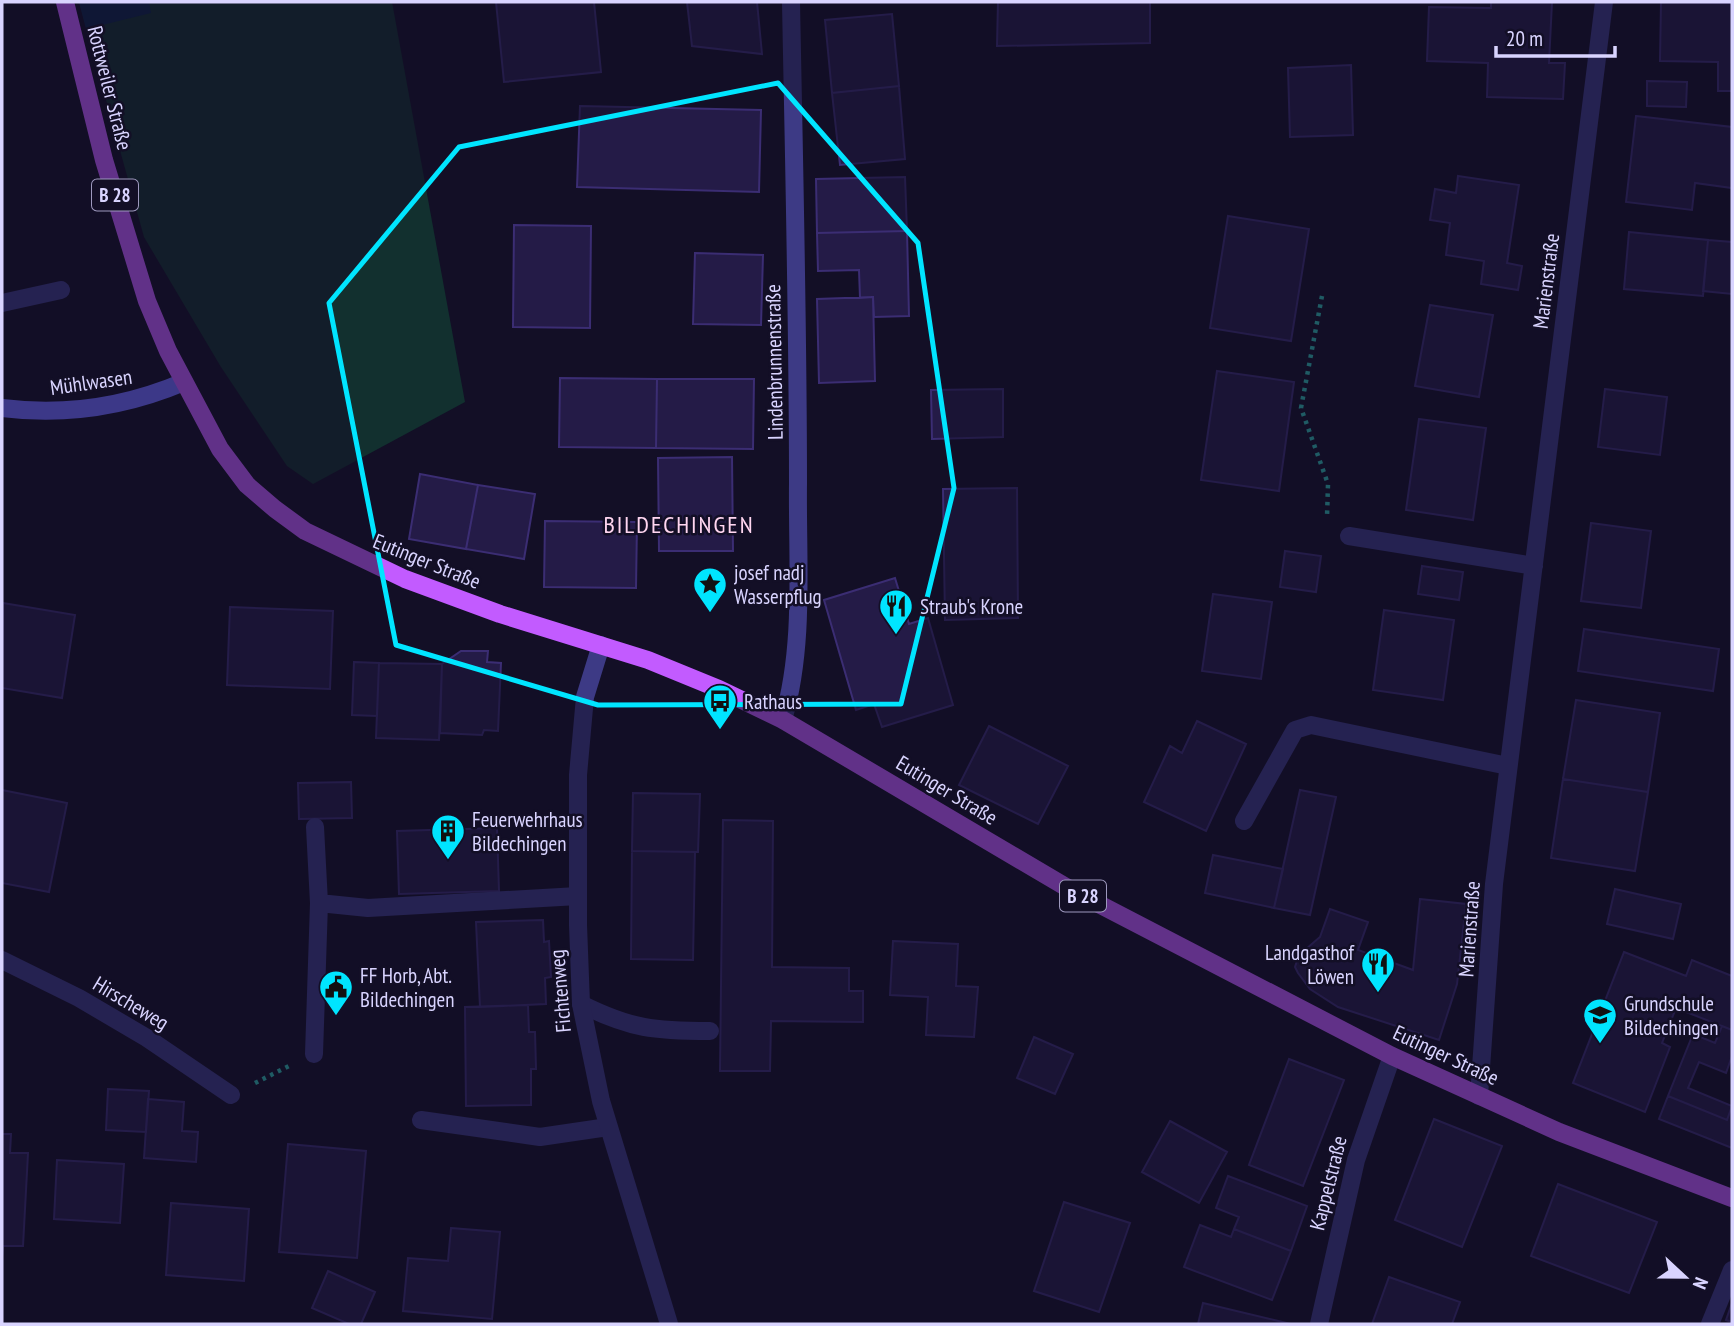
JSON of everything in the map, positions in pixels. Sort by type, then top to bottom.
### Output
[{"type":"main road","name":"Rottweiler Straße","points":[[65,2],[104,160],[143,289],[184,382]]},
{"type":"main road","name":"Eutinger Straße","points":[[184,382],[220,449],[247,485],[305,531],[405,579],[660,664],[783,720],[1066,887],[1392,1056],[1559,1132],[1732,1198]]},
{"type":"street","name":"Lindenbrunnenstraße","points":[[783,720],[792,688],[797,592],[796,198],[790,2]]},
{"type":"street","name":"Marienstraße","points":[[1479,1096],[1494,884],[1604,2]]},
{"type":"street","points":[[2,303],[61,289]]},
{"type":"street","name":"Mühlwasen","points":[[2,408],[57,411],[94,408],[131,402],[184,382]]},
{"type":"street","points":[[1349,536],[1534,566]]},
{"type":"street","name":"Fichtenweg","points":[[601,645],[586,697],[580,740],[578,895],[581,1004],[608,1128],[669,1324]]},
{"type":"street","points":[[1244,821],[1295,730],[1311,725],[1508,766]]},
{"type":"street","points":[[314,1054],[319,904],[315,827]]},
{"type":"street","points":[[319,904],[368,908],[578,895]]},
{"type":"street","name":"Hirscheweg","points":[[2,960],[79,998],[147,1038],[232,1095]]},
{"type":"street","points":[[581,1004],[616,1021],[641,1028],[710,1031]]},
{"type":"street","name":"Kappelstraße","points":[[1320,1324],[1356,1160],[1392,1056]]},
{"type":"street","points":[[421,1120],[540,1137],[608,1128]]},
{"type":"street","points":[[1710,1324],[1732,1270]]},
{"type":"path","points":[[1322,296],[1301,408],[1328,484],[1325,517],[1339,518]]},
{"type":"path","points":[[232,1095],[314,1054]]},
{"type":"highlighted area","points":[[778,83],[918,243],[954,488],[901,704],[598,705],[396,645],[329,303],[459,147]]},
{"type":"green space","points":[[79,2],[392,2],[465,402],[313,484],[287,466],[221,367],[144,237]]},
{"type":"water","points":[[79,2],[149,2],[151,13],[86,29]]},
{"type":"building","points":[[496,2],[594,2],[601,72],[504,82]]},
{"type":"building","points":[[687,2],[757,2],[762,54],[692,46]]},
{"type":"building","points":[[998,2],[1150,2],[1150,43],[997,46]]},
{"type":"building","points":[[1491,2],[1552,2],[1549,63],[1565,63],[1563,99],[1487,97],[1488,63],[1427,61],[1429,7],[1491,8]]},
{"type":"building","points":[[1661,2],[1732,3],[1732,91],[1718,91],[1718,62],[1660,61]]},
{"type":"building","points":[[892,14],[899,86],[832,93],[825,20]]},
{"type":"building","points":[[1351,65],[1353,135],[1290,137],[1288,68]]},
{"type":"building","points":[[1647,81],[1687,82],[1686,107],[1647,106]]},
{"type":"building","points":[[899,86],[905,159],[840,165],[832,93]]},
{"type":"building","points":[[580,106],[761,110],[759,192],[577,187]]},
{"type":"building","points":[[1636,116],[1732,127],[1732,188],[1695,183],[1692,210],[1626,202]]},
{"type":"building","points":[[1458,176],[1519,185],[1507,263],[1522,266],[1518,290],[1481,284],[1484,261],[1446,255],[1450,223],[1430,220],[1435,189],[1456,193]]},
{"type":"building","points":[[905,177],[907,231],[817,233],[816,179]]},
{"type":"building","points":[[1228,216],[1309,229],[1291,341],[1210,328]]},
{"type":"building","points":[[514,225],[591,226],[590,328],[513,327]]},
{"type":"building","points":[[907,231],[909,316],[874,317],[873,297],[860,298],[859,270],[818,271],[817,233]]},
{"type":"building","points":[[1629,232],[1708,240],[1703,296],[1624,289]]},
{"type":"building","points":[[1708,240],[1732,242],[1732,294],[1703,291]]},
{"type":"building","points":[[695,253],[763,255],[761,325],[693,324]]},
{"type":"building","points":[[873,297],[875,381],[819,383],[817,299]]},
{"type":"building","points":[[1430,305],[1493,315],[1479,397],[1415,386]]},
{"type":"building","points":[[1217,371],[1294,382],[1279,491],[1201,480]]},
{"type":"building","points":[[560,378],[657,379],[656,448],[559,447]]},
{"type":"building","points":[[657,379],[754,379],[753,449],[656,448]]},
{"type":"building","points":[[1003,389],[1003,437],[932,439],[931,390]]},
{"type":"building","points":[[1605,389],[1667,397],[1660,455],[1598,447]]},
{"type":"building","points":[[1419,419],[1486,428],[1473,520],[1406,510]]},
{"type":"building","points":[[732,457],[733,551],[659,551],[658,458]]},
{"type":"building","points":[[420,474],[478,485],[466,549],[409,539]]},
{"type":"building","points":[[478,485],[535,494],[524,559],[466,549]]},
{"type":"building","points":[[1017,488],[1018,618],[945,620],[943,489]]},
{"type":"building","points":[[545,521],[637,522],[636,588],[544,587]]},
{"type":"building","points":[[1591,523],[1651,531],[1641,608],[1581,601]]},
{"type":"building","points":[[1285,551],[1321,556],[1316,592],[1280,587]]},
{"type":"building","points":[[1422,566],[1463,572],[1459,600],[1418,594]]},
{"type":"building","points":[[895,578],[909,624],[928,618],[953,705],[882,727],[874,704],[856,710],[824,600]]},
{"type":"building","points":[[1213,594],[1272,602],[1261,679],[1202,671]]},
{"type":"building","points":[[3,603],[75,615],[62,698],[2,688]]},
{"type":"building","points":[[230,607],[333,611],[330,689],[227,685]]},
{"type":"building","points":[[1384,610],[1454,620],[1443,700],[1373,690]]},
{"type":"building","points":[[1584,629],[1719,649],[1713,691],[1578,671]]},
{"type":"building","points":[[461,651],[488,651],[487,662],[501,663],[498,731],[484,730],[482,735],[440,733],[442,664]]},
{"type":"building","points":[[354,662],[379,663],[377,716],[352,715]]},
{"type":"building","points":[[379,663],[442,664],[439,740],[376,738]]},
{"type":"building","points":[[1576,700],[1660,713],[1648,792],[1563,779]]},
{"type":"building","points":[[1197,721],[1246,744],[1206,831],[1144,802],[1170,746],[1182,753]]},
{"type":"building","points":[[989,726],[1068,766],[1038,824],[959,785]]},
{"type":"building","points":[[1563,779],[1648,792],[1635,871],[1551,858]]},
{"type":"building","points":[[351,782],[352,818],[299,819],[298,783]]},
{"type":"building","points":[[2,790],[67,803],[49,892],[2,883]]},
{"type":"building","points":[[1300,790],[1336,797],[1310,915],[1274,908]]},
{"type":"building","points":[[633,793],[700,794],[698,852],[632,851]]},
{"type":"building","points":[[723,820],[773,821],[772,967],[849,968],[849,991],[863,991],[863,1022],[771,1021],[770,1071],[720,1071]]},
{"type":"building","name":"Feuerwehrhaus Bildechingen","points":[[497,828],[499,891],[399,894],[397,831]]},
{"type":"building","points":[[632,851],[695,852],[693,960],[631,959]]},
{"type":"building","points":[[1213,855],[1283,869],[1274,908],[1205,893]]},
{"type":"building","points":[[1615,889],[1681,904],[1673,939],[1607,924]]},
{"type":"building","points":[[1420,899],[1466,904],[1457,984],[1439,1040],[1338,1007],[1310,989],[1298,973],[1295,967],[1299,955],[1320,937],[1330,909],[1368,922],[1358,950],[1413,970]]},
{"type":"building","points":[[543,920],[544,942],[549,941],[551,977],[545,978],[546,1004],[480,1007],[476,922]]},
{"type":"building","points":[[893,941],[958,944],[956,986],[978,987],[974,1037],[926,1035],[928,997],[890,995]]},
{"type":"building","points":[[1624,952],[1686,976],[1692,960],[1732,976],[1732,1030],[1676,1008],[1662,1043],[1670,1047],[1645,1112],[1573,1083]]},
{"type":"building","points":[[528,1005],[529,1032],[535,1032],[536,1069],[531,1069],[531,1105],[466,1106],[465,1007]]},
{"type":"building","points":[[1722,1026],[1732,1030],[1732,1056],[1726,1073],[1699,1062],[1688,1088],[1732,1106],[1727,1120],[1668,1096],[1693,1034],[1715,1043]]},
{"type":"building","points":[[1034,1037],[1073,1054],[1055,1094],[1017,1078]]},
{"type":"building","points":[[1289,1059],[1344,1080],[1303,1186],[1249,1165]]},
{"type":"building","points":[[108,1089],[149,1091],[146,1132],[106,1130]]},
{"type":"building","points":[[1668,1096],[1727,1120],[1732,1106],[1732,1148],[1659,1119]]},
{"type":"building","points":[[148,1099],[184,1102],[182,1131],[198,1132],[196,1162],[144,1158]]},
{"type":"building","points":[[1434,1119],[1502,1146],[1462,1247],[1395,1220]]},
{"type":"building","points":[[1170,1121],[1227,1152],[1199,1203],[1142,1172]]},
{"type":"building","points":[[2,1134],[11,1134],[10,1153],[28,1153],[23,1246],[3,1246],[2,1257]]},
{"type":"building","points":[[288,1144],[366,1151],[357,1258],[279,1252]]},
{"type":"building","points":[[57,1160],[124,1164],[120,1223],[54,1219]]},
{"type":"building","points":[[1228,1176],[1307,1206],[1291,1251],[1234,1229],[1239,1217],[1216,1208]]},
{"type":"building","points":[[1558,1184],[1657,1222],[1629,1293],[1531,1256]]},
{"type":"building","points":[[1064,1202],[1130,1223],[1099,1312],[1034,1291]]},
{"type":"building","points":[[171,1203],[249,1209],[244,1281],[166,1275]]},
{"type":"building","points":[[1200,1225],[1231,1237],[1234,1229],[1291,1251],[1272,1300],[1184,1267]]},
{"type":"building","points":[[451,1228],[500,1232],[492,1319],[403,1311],[408,1258],[448,1261]]},
{"type":"building","points":[[328,1271],[375,1292],[361,1324],[349,1324],[312,1308]]},
{"type":"building","points":[[1389,1277],[1460,1302],[1452,1324],[1372,1324]]},
{"type":"building","points":[[1203,1303],[1291,1324],[1198,1324]]},
{"type":"building","points":[[1732,1303],[1732,1322],[1726,1320]]},
{"type":"place","name":"josef nadj Wasserpflug","points":[[710,614]]},
{"type":"place","name":"Straub's Krone","points":[[896,636]]},
{"type":"place","name":"Rathaus","points":[[720,731]]},
{"type":"place","name":"Feuerwehrhaus Bildechingen","points":[[448,861]]},
{"type":"place","name":"Landgasthof Löwen","points":[[1378,994]]},
{"type":"place","name":"FF Horb, Abt. Bildechingen","points":[[336,1017]]},
{"type":"place","name":"Grundschule Bildechingen","points":[[1600,1045]]},
{"type":"district","name":"BILDECHINGEN","points":[[679,524]]}]
